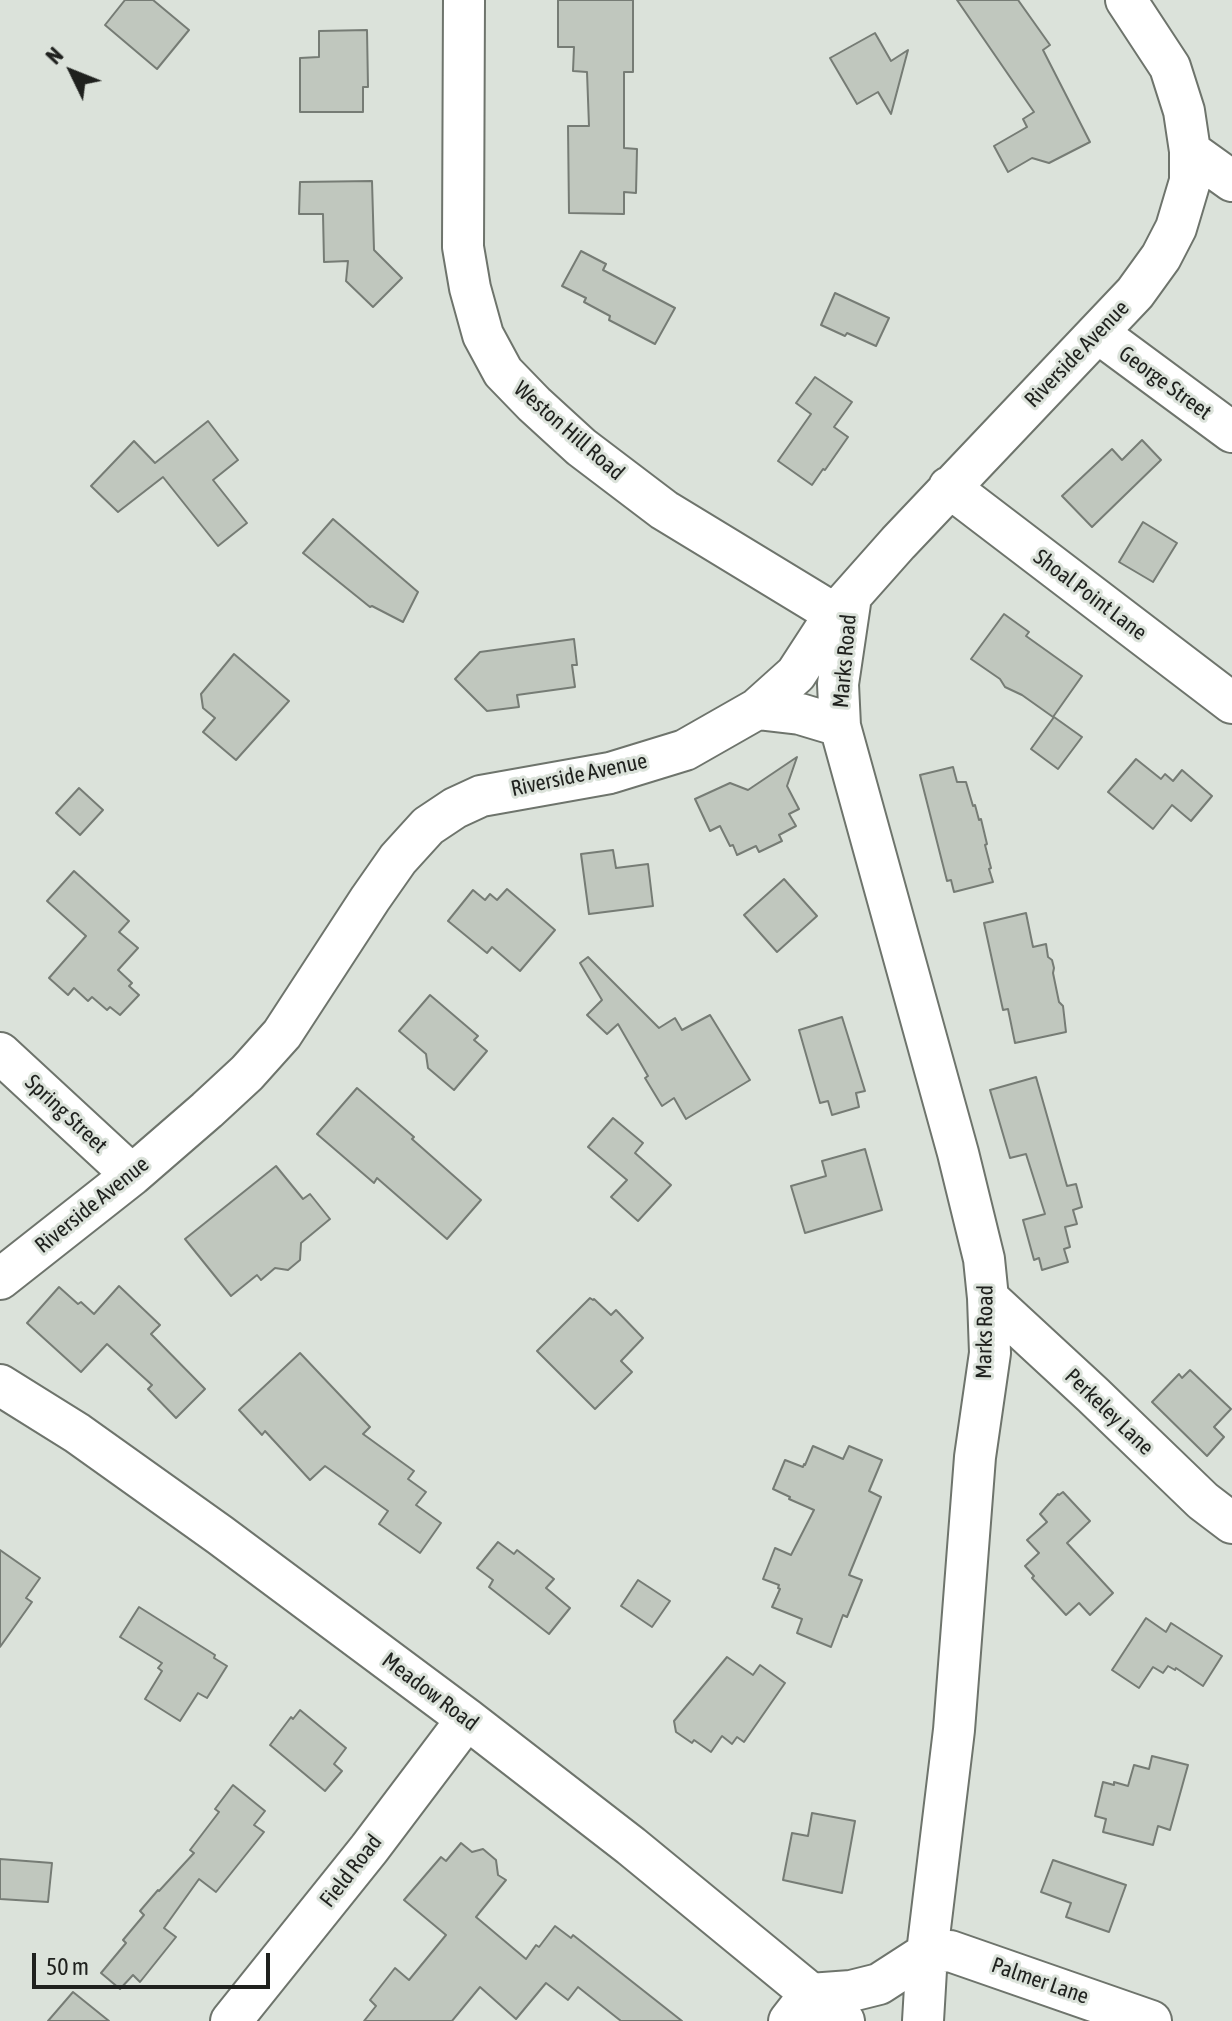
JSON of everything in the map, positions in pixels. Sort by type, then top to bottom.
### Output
[{"type":"street","name":"Weston Hill Road","points":[[464,0],[463,247],[483,335],[503,372],[581,447],[664,510],[843,604]]},
{"type":"street","name":"Riverside Avenue","points":[[0,1279],[132,1175],[247,1073],[282,1034],[398,859],[428,826],[481,796],[610,773],[685,750],[757,709],[796,674],[843,604],[949,487],[1135,293],[1161,257],[1176,228],[1190,181],[1190,151],[1184,111],[1170,67],[1126,0]]},
{"type":"street","points":[[1190,151],[1232,181]]},
{"type":"street","name":"George Street","points":[[1098,333],[1232,432]]},
{"type":"street","name":"Shoal Point Lane","points":[[949,487],[1232,703]]},
{"type":"street","name":"Marks Road","points":[[843,604],[838,684],[840,726],[958,1153],[984,1259],[988,1298],[990,1353],[975,1457],[954,1730],[927,1953],[923,2021]]},
{"type":"street","name":"Marks Road","points":[[757,709],[800,714],[840,726]]},
{"type":"street","name":"Spring Street","points":[[0,1053],[132,1175]]},
{"type":"street","name":"Perkeley Lane","points":[[988,1298],[1203,1501],[1232,1523]]},
{"type":"street","name":"Meadow Road","points":[[0,1385],[77,1433],[220,1535],[631,1846],[800,2008],[844,2021]]},
{"type":"street","name":"Field Road","points":[[231,2021],[369,1849],[467,1719]]},
{"type":"street","name":"Palmer Lane","points":[[927,1953],[950,1951],[1151,2021]]},
{"type":"street","points":[[800,2008],[879,1984],[927,1953]]},
{"type":"building","points":[[125,0],[153,0],[189,30],[157,69],[105,25]]},
{"type":"building","points":[[558,0],[633,0],[633,72],[624,72],[624,148],[637,149],[636,193],[624,192],[624,214],[569,213],[568,126],[589,126],[587,72],[573,71],[574,47],[558,47]]},
{"type":"building","points":[[957,0],[1018,0],[1050,45],[1043,50],[1090,142],[1049,163],[1032,158],[1008,172],[994,146],[1027,127],[1023,119],[1034,112]]},
{"type":"building","points":[[367,30],[368,87],[363,87],[363,112],[300,112],[300,58],[319,57],[319,31]]},
{"type":"building","points":[[875,33],[891,61],[908,50],[891,114],[878,92],[857,104],[830,58]]},
{"type":"building","points":[[372,181],[374,250],[402,278],[373,307],[346,281],[348,261],[324,262],[323,214],[299,214],[300,182]]},
{"type":"building","points":[[581,251],[606,264],[603,270],[675,308],[655,344],[609,320],[610,316],[584,302],[586,298],[562,286]]},
{"type":"building","points":[[835,293],[889,318],[876,346],[821,325]]},
{"type":"building","points":[[815,377],[852,402],[834,427],[848,437],[812,485],[778,461],[811,414],[796,403]]},
{"type":"building","points":[[208,421],[238,460],[213,480],[247,523],[218,546],[163,477],[118,512],[91,486],[134,441],[155,463]]},
{"type":"building","points":[[1142,440],[1161,460],[1092,527],[1062,496],[1112,449],[1122,460]]},
{"type":"building","points":[[333,519],[418,592],[403,622],[370,607],[303,553]]},
{"type":"building","points":[[1143,522],[1177,543],[1153,582],[1119,562]]},
{"type":"building","points":[[1004,614],[1029,632],[1026,636],[1082,676],[1053,717],[1005,687],[1000,679],[971,659]]},
{"type":"building","points":[[574,639],[577,665],[572,665],[575,687],[517,695],[519,707],[487,711],[455,679],[480,652]]},
{"type":"building","points":[[234,654],[289,701],[236,760],[203,732],[215,718],[203,708],[201,694]]},
{"type":"building","points":[[1054,717],[1082,737],[1058,769],[1031,749]]},
{"type":"building","points":[[797,757],[787,786],[799,809],[789,814],[796,826],[779,835],[782,841],[759,852],[756,846],[737,855],[720,826],[710,831],[695,799],[730,783],[748,790]]},
{"type":"building","points":[[1136,759],[1161,779],[1165,774],[1173,781],[1182,770],[1212,796],[1191,821],[1172,805],[1153,829],[1108,792]]},
{"type":"building","points":[[953,767],[957,782],[966,782],[973,806],[981,819],[993,882],[954,892],[951,880],[947,881],[920,775]]},
{"type":"building","points":[[79,788],[103,810],[80,835],[56,813]]},
{"type":"building","points":[[613,850],[616,868],[648,864],[653,906],[589,914],[581,854]]},
{"type":"building","points":[[74,871],[129,921],[119,932],[138,948],[118,970],[139,995],[120,1015],[110,1007],[107,1010],[92,997],[88,1001],[74,988],[68,995],[49,978],[86,936],[47,901]]},
{"type":"building","points":[[784,879],[817,916],[777,952],[744,915]]},
{"type":"building","points":[[507,889],[555,930],[520,971],[492,947],[487,953],[448,921],[473,890],[485,900],[490,894],[497,900]]},
{"type":"building","points":[[1026,913],[1033,947],[1046,944],[1048,957],[1052,960],[1066,1032],[1015,1043],[1008,1009],[1003,1010],[984,923]]},
{"type":"building","points":[[588,957],[659,1028],[675,1018],[682,1030],[710,1015],[750,1080],[686,1119],[674,1098],[662,1106],[618,1024],[607,1034],[587,1015],[602,1000],[580,963]]},
{"type":"building","points":[[430,995],[478,1036],[474,1040],[487,1051],[454,1090],[428,1068],[426,1054],[399,1031]]},
{"type":"building","points":[[842,1017],[865,1091],[856,1093],[859,1107],[832,1115],[828,1101],[820,1103],[799,1030]]},
{"type":"building","points":[[1036,1077],[1067,1186],[1076,1184],[1082,1207],[1073,1210],[1077,1224],[1065,1227],[1070,1247],[1064,1249],[1068,1262],[1042,1270],[1039,1258],[1034,1260],[1023,1220],[1045,1214],[1026,1154],[1010,1158],[990,1090]]},
{"type":"building","points":[[357,1088],[481,1200],[447,1239],[377,1178],[374,1183],[317,1134]]},
{"type":"building","points":[[613,1118],[643,1143],[635,1153],[671,1185],[638,1221],[611,1197],[627,1180],[588,1147]]},
{"type":"building","points":[[865,1149],[882,1210],[805,1233],[791,1186],[826,1176],[822,1161]]},
{"type":"building","points":[[276,1166],[303,1199],[310,1194],[330,1219],[301,1243],[300,1260],[288,1270],[275,1268],[261,1280],[257,1275],[231,1296],[185,1239]]},
{"type":"building","points":[[119,1286],[160,1325],[151,1334],[205,1389],[176,1418],[148,1389],[152,1385],[107,1344],[81,1372],[27,1323],[59,1287],[94,1314]]},
{"type":"building","points":[[590,1298],[611,1315],[616,1310],[643,1338],[621,1361],[632,1372],[595,1409],[537,1351]]},
{"type":"building","points":[[300,1353],[370,1427],[363,1434],[414,1471],[408,1479],[426,1492],[416,1505],[441,1523],[420,1553],[379,1524],[388,1511],[325,1466],[310,1480],[265,1431],[262,1435],[239,1410]]},
{"type":"building","points":[[1190,1370],[1231,1409],[1214,1427],[1224,1437],[1207,1456],[1152,1402],[1179,1374],[1182,1378]]},
{"type":"building","points":[[813,1446],[843,1459],[849,1446],[882,1460],[869,1491],[881,1497],[849,1575],[862,1580],[847,1617],[843,1615],[831,1647],[797,1633],[802,1619],[772,1607],[779,1585],[763,1579],[775,1548],[791,1555],[814,1510],[773,1489],[785,1460],[803,1467]]},
{"type":"building","points":[[1063,1492],[1090,1521],[1067,1543],[1113,1593],[1090,1615],[1079,1603],[1066,1615],[1025,1566],[1039,1553],[1027,1540],[1047,1522],[1040,1514]]},
{"type":"building","points":[[498,1542],[514,1554],[517,1550],[554,1579],[546,1588],[570,1608],[549,1634],[489,1587],[493,1580],[477,1568]]},
{"type":"building","points":[[0,1550],[40,1578],[26,1598],[32,1602],[0,1647]]},
{"type":"building","points":[[638,1580],[670,1601],[652,1627],[621,1606]]},
{"type":"building","points":[[139,1607],[215,1655],[214,1658],[227,1666],[207,1698],[198,1693],[180,1721],[145,1699],[162,1671],[158,1668],[162,1663],[120,1637]]},
{"type":"building","points":[[1146,1618],[1166,1632],[1171,1623],[1222,1656],[1203,1686],[1168,1666],[1163,1673],[1153,1667],[1139,1688],[1112,1670]]},
{"type":"building","points":[[727,1657],[753,1675],[760,1665],[785,1683],[744,1742],[737,1737],[732,1744],[722,1736],[711,1752],[676,1732],[674,1721]]},
{"type":"building","points":[[300,1710],[346,1748],[334,1764],[342,1771],[325,1791],[270,1745]]},
{"type":"building","points":[[1152,1756],[1188,1765],[1170,1830],[1158,1826],[1153,1845],[1103,1832],[1106,1819],[1095,1816],[1103,1782],[1128,1786],[1134,1765],[1149,1769]]},
{"type":"building","points":[[233,1785],[265,1811],[254,1825],[264,1832],[216,1892],[199,1879],[164,1928],[176,1937],[140,1982],[133,1975],[120,1989],[101,1973],[144,1915],[140,1911],[194,1853],[190,1850],[219,1812],[215,1809]]},
{"type":"building","points":[[812,1813],[855,1821],[842,1893],[783,1880],[792,1833],[808,1836]]},
{"type":"building","points":[[461,1843],[472,1852],[483,1849],[496,1860],[498,1875],[506,1880],[476,1917],[526,1959],[555,1926],[571,1938],[573,1935],[682,2021],[621,2021],[578,1987],[568,2000],[546,1983],[516,2019],[480,1987],[452,2021],[364,2021],[376,2006],[370,2000],[395,1968],[409,1980],[446,1935],[404,1900],[441,1857],[446,1861]]},
{"type":"building","points":[[0,1859],[52,1863],[48,1902],[0,1899]]},
{"type":"building","points":[[1053,1860],[1126,1885],[1109,1932],[1066,1917],[1071,1903],[1041,1892]]},
{"type":"building","points":[[73,1992],[109,2021],[48,2021]]}]
